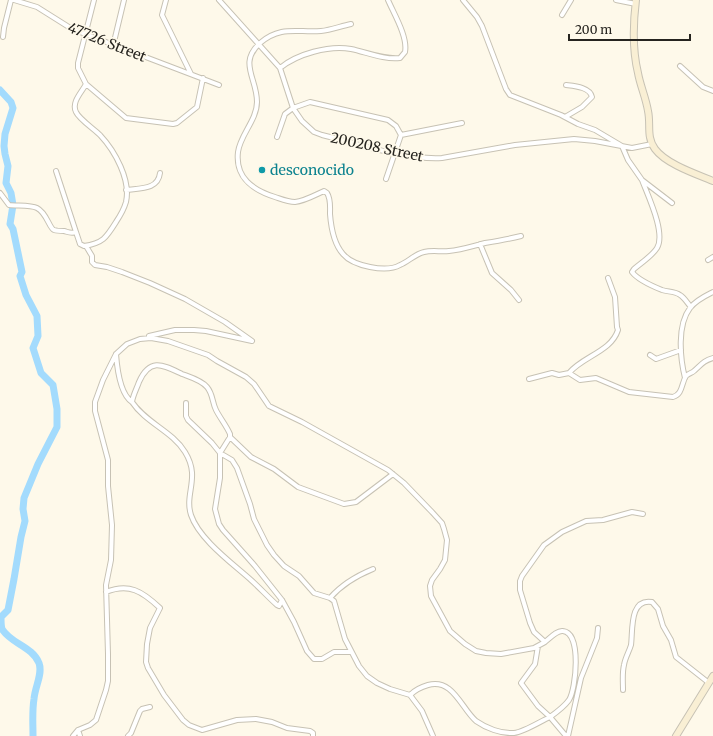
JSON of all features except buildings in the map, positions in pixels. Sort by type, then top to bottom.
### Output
[{"type":"street","points":[[3,37],[11,0]]},
{"type":"street","name":"47726 Street","points":[[14,0],[37,7],[65,26],[86,35],[219,85]]},
{"type":"street","points":[[94,0],[78,61],[78,68],[86,84],[123,116],[133,119],[176,124],[193,111],[198,104],[203,78]]},
{"type":"street","points":[[113,46],[124,0]]},
{"type":"street","points":[[166,0],[162,15],[191,74]]},
{"type":"street","name":"200208 Street","points":[[219,0],[280,68],[293,108],[302,121],[314,132],[322,135],[419,158],[442,158],[515,145],[574,138],[632,148],[652,144]]},
{"type":"street","points":[[280,68],[298,57],[336,49],[350,49],[392,58],[400,58],[405,52],[405,42],[388,0]]},
{"type":"street","points":[[463,0],[477,17],[482,26],[506,89],[510,95],[595,130],[622,146],[628,160],[642,180],[657,218],[659,229],[659,244],[655,251],[632,270],[633,274],[663,290],[678,294],[684,298],[691,307]]},
{"type":"street","points":[[562,15],[571,0]]},
{"type":"street","points":[[617,1],[636,2],[633,49],[648,110],[649,132],[652,144],[659,154],[672,163],[713,181]]},
{"type":"street","points":[[351,24],[321,31],[301,30],[277,33],[267,38],[252,51],[249,60],[249,67],[258,102],[249,126],[239,146],[238,153],[239,166],[247,182],[264,194],[289,202],[300,201],[324,191],[327,193],[329,197],[332,224],[339,249],[347,259],[357,264],[378,268],[394,268],[400,266],[422,252],[452,251],[521,236]]},
{"type":"street","points":[[680,66],[703,87],[713,91]]},
{"type":"street","points":[[86,84],[75,102],[75,111],[101,136],[112,152],[123,176],[126,190],[126,203],[113,226],[100,243],[87,248]]},
{"type":"street","points":[[565,117],[582,107],[592,97],[589,91],[566,85]]},
{"type":"street","points":[[276,137],[285,114],[293,108],[312,102],[388,120],[396,126],[401,135],[386,179]]},
{"type":"street","points":[[401,135],[462,123]]},
{"type":"street","points":[[595,130],[595,141]]},
{"type":"street","points":[[56,171],[80,244],[87,248],[92,256],[92,262],[94,265],[107,267],[122,272],[185,299],[221,319],[252,341],[206,330],[179,329],[126,344],[116,354],[103,380],[94,408],[108,460],[112,540],[111,560],[106,586],[108,669],[106,690],[96,720],[90,725],[78,730],[73,736]]},
{"type":"street","points":[[126,190],[153,186],[160,179],[160,173]]},
{"type":"street","points":[[642,180],[672,204]]},
{"type":"street","points":[[0,193],[9,205],[38,209],[45,215],[54,231],[76,232]]},
{"type":"street","points":[[480,244],[492,273],[511,290],[519,300]]},
{"type":"street","points":[[708,260],[713,257]]},
{"type":"street","points":[[529,379],[552,373],[559,375],[569,373],[585,359],[609,344],[617,334],[618,330],[615,297],[608,278]]},
{"type":"street","points":[[685,378],[682,366],[681,350],[682,326],[686,314],[691,307],[700,298],[713,292]]},
{"type":"street","points":[[145,338],[168,341],[208,355],[246,377],[254,384],[269,406],[302,422],[388,470],[404,483],[442,523],[446,540],[445,560],[432,580],[430,591],[432,600],[450,631],[465,644],[486,653],[501,654],[538,646],[559,631],[566,631],[574,641],[576,666],[574,684],[569,700],[550,717],[518,732],[507,733],[493,730],[476,720],[450,690],[440,684],[434,683],[420,687],[410,695]]},
{"type":"street","points":[[650,355],[656,359],[681,350]]},
{"type":"street","points":[[116,354],[120,378],[126,397],[145,418],[175,440],[188,456],[192,464],[193,474],[190,513],[201,533],[277,605],[279,606],[282,600]]},
{"type":"street","points":[[569,373],[580,380],[596,378],[624,391],[669,398],[676,397],[680,392],[685,378],[705,360],[713,358]]},
{"type":"street","points":[[132,402],[146,369],[158,366],[168,368],[198,380],[207,387],[212,396],[215,409],[228,429],[230,437],[251,457],[274,470],[298,487],[344,504],[356,502],[393,474]]},
{"type":"street","points":[[186,403],[186,416],[188,420],[212,443],[220,453],[232,460],[237,468],[254,519],[267,545],[274,555],[284,566],[299,576],[314,593],[330,598],[334,601],[344,639],[359,666],[367,676],[390,689],[410,695],[422,711],[433,736]]},
{"type":"street","points":[[230,437],[220,453],[220,478],[215,509],[222,530],[255,566],[282,600],[307,650],[314,659],[322,659],[334,652],[351,652]]},
{"type":"street","points":[[545,642],[534,632],[532,628],[520,590],[520,581],[522,576],[533,559],[544,545],[553,537],[586,521],[603,520],[632,512],[643,514]]},
{"type":"street","points":[[330,598],[339,588],[349,581],[373,569]]},
{"type":"street","points":[[106,592],[126,588],[144,595],[160,608],[150,628],[146,653],[148,668],[176,713],[189,725],[202,730],[237,720],[256,719],[272,722],[287,728],[310,731],[313,733],[313,736]]},
{"type":"street","points":[[623,690],[624,666],[631,642],[632,618],[639,605],[646,601],[652,602],[658,608],[663,626],[671,640],[676,657],[679,661],[709,683]]},
{"type":"street","points":[[567,736],[581,678],[596,638],[598,628]]},
{"type":"street","points":[[538,646],[535,664],[521,683],[534,701],[567,736]]},
{"type":"street","points":[[676,736],[713,676]]},
{"type":"street","points":[[128,736],[131,733],[140,711],[150,707]]},
{"type":"street","points":[[78,730],[80,736]]},
{"type":"waterway","points":[[0,90],[11,102],[13,108],[5,134],[4,146],[8,166],[6,183],[11,193],[13,205],[10,224],[13,229],[22,272],[20,276],[26,295],[37,316],[38,336],[33,348],[41,373],[53,385],[57,409],[57,427],[38,464],[24,498],[23,509],[25,521],[14,579],[8,610],[1,617],[2,629],[6,634],[32,653],[39,663],[40,671],[33,708],[33,736]]},
{"type":"place","name":"desconocido","points":[[262,170]]}]
